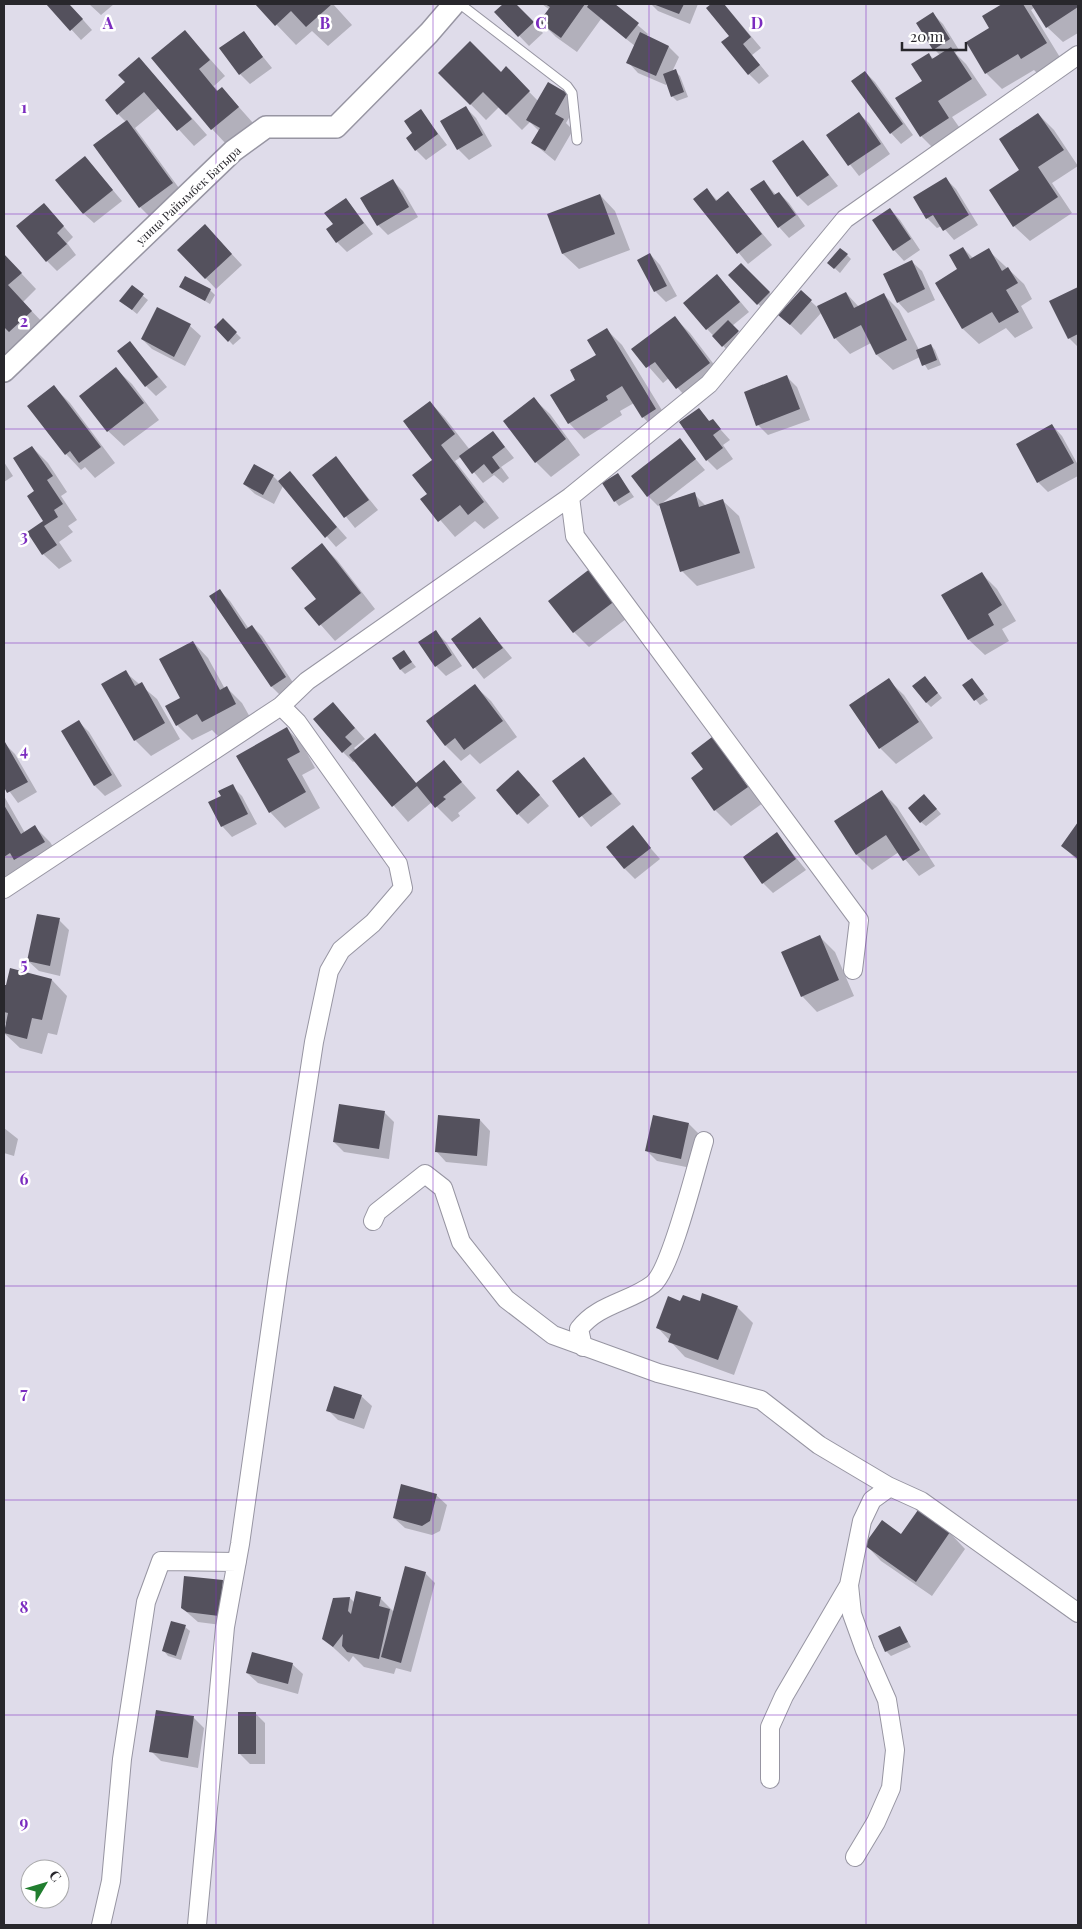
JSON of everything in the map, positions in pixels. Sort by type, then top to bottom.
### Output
[{"type":"street","name":"улица Райымбек Батыра","points":[[4,371],[233,151],[266,127],[336,127],[429,33],[454,4]]},
{"type":"street","points":[[4,889],[281,706],[307,681],[570,497],[708,384],[846,219],[1078,56]]},
{"type":"street","points":[[570,497],[575,536],[859,920],[853,970]]},
{"type":"street","points":[[197,1925],[225,1627],[237,1562],[311,1062],[329,972],[341,950],[373,923],[403,888],[398,864],[297,722],[281,706]]},
{"type":"street","points":[[583,1346],[579,1329],[588,1317],[655,1283],[674,1242],[704,1141]]},
{"type":"street","points":[[373,1221],[377,1212],[425,1174],[443,1188],[461,1242],[506,1298],[553,1335],[658,1373],[761,1400],[819,1445],[890,1487],[921,1501],[1078,1613]]},
{"type":"street","points":[[855,1857],[876,1822],[891,1788],[895,1750],[887,1700],[864,1650],[852,1614],[849,1585],[862,1521],[872,1500],[890,1487]]},
{"type":"street","points":[[101,1925],[111,1881],[122,1759],[146,1602],[161,1561],[237,1562]]},
{"type":"street","points":[[770,1779],[770,1727],[784,1696],[849,1585]]},
{"type":"lane","points":[[460,4],[568,86],[572,93],[577,140]]},
{"type":"building","points":[[46,4],[69,4],[83,19],[70,31]]},
{"type":"building","points":[[255,4],[332,4],[306,27],[291,11],[275,26]]},
{"type":"building","points":[[503,4],[516,4],[534,22],[518,37],[494,12]]},
{"type":"building","points":[[545,4],[585,4],[561,38],[539,22],[550,7]]},
{"type":"building","points":[[589,4],[615,4],[639,23],[626,39],[587,7]]},
{"type":"building","points":[[653,4],[684,4],[679,14]]},
{"type":"building","points":[[711,4],[724,4],[751,37],[743,44],[760,65],[748,75],[721,42],[729,36],[706,8]]},
{"type":"building","points":[[1002,4],[1023,4],[1047,43],[1021,59],[1018,54],[985,74],[966,42],[989,28],[982,16]]},
{"type":"building","points":[[1031,4],[1078,4],[1078,7],[1046,28]]},
{"type":"building","points":[[933,12],[950,39],[933,50],[916,23]]},
{"type":"building","points":[[185,30],[210,60],[199,69],[217,91],[222,87],[239,107],[211,130],[151,58]]},
{"type":"building","points":[[244,31],[263,57],[239,75],[219,48]]},
{"type":"building","points":[[640,32],[669,46],[656,76],[626,63]]},
{"type":"building","points":[[470,41],[501,72],[506,66],[530,91],[506,115],[483,92],[470,105],[438,73]]},
{"type":"building","points":[[951,47],[972,79],[938,101],[949,118],[920,137],[895,98],[922,81],[911,64],[929,53],[932,59]]},
{"type":"building","points":[[139,57],[192,119],[177,131],[144,92],[117,115],[105,100],[125,82],[118,75]]},
{"type":"building","points":[[676,69],[684,92],[671,97],[663,74]]},
{"type":"building","points":[[865,71],[903,124],[890,134],[851,81]]},
{"type":"building","points":[[548,82],[567,93],[555,114],[564,119],[545,151],[531,143],[540,128],[526,120]]},
{"type":"building","points":[[466,106],[483,135],[457,150],[440,121]]},
{"type":"building","points":[[421,109],[438,134],[415,151],[406,138],[412,133],[404,121]]},
{"type":"building","points":[[859,112],[881,144],[848,166],[826,135]]},
{"type":"building","points":[[1038,113],[1064,150],[1038,167],[1058,197],[1013,227],[989,190],[1019,170],[999,139]]},
{"type":"building","points":[[127,120],[173,183],[139,208],[93,145]]},
{"type":"building","points":[[803,140],[829,175],[797,197],[772,161]]},
{"type":"building","points":[[85,156],[113,190],[83,214],[55,180]]},
{"type":"building","points":[[946,177],[969,215],[943,231],[933,215],[926,219],[913,197]]},
{"type":"building","points":[[393,179],[409,207],[377,226],[360,198]]},
{"type":"building","points":[[764,180],[774,195],[779,192],[796,215],[778,228],[750,189]]},
{"type":"building","points":[[707,188],[716,201],[728,191],[762,234],[737,254],[693,199]]},
{"type":"building","points":[[600,194],[615,234],[562,254],[547,214]]},
{"type":"building","points":[[346,198],[364,223],[336,243],[326,229],[333,224],[324,213]]},
{"type":"building","points":[[44,203],[64,226],[57,233],[67,244],[46,262],[16,226]]},
{"type":"building","points":[[890,208],[911,239],[893,251],[872,220]]},
{"type":"building","points":[[205,224],[232,254],[205,279],[177,250]]},
{"type":"building","points":[[963,247],[970,259],[989,248],[1002,271],[1008,267],[1018,283],[1006,290],[1019,312],[999,323],[992,312],[962,329],[935,283],[957,269],[949,255]]},
{"type":"building","points":[[840,248],[848,254],[834,269],[827,263]]},
{"type":"building","points":[[650,253],[667,286],[654,292],[637,260]]},
{"type":"building","points":[[4,254],[22,273],[8,285],[32,311],[9,332],[4,327]]},
{"type":"building","points":[[912,260],[925,289],[897,303],[883,274]]},
{"type":"building","points":[[741,263],[770,292],[757,305],[728,275]]},
{"type":"building","points":[[717,274],[740,302],[706,330],[683,303]]},
{"type":"building","points":[[185,276],[211,289],[205,301],[179,287]]},
{"type":"building","points":[[132,285],[144,294],[132,310],[119,301]]},
{"type":"building","points":[[1078,287],[1078,334],[1068,339],[1049,301]]},
{"type":"building","points":[[801,290],[812,300],[790,325],[778,315]]},
{"type":"building","points":[[846,292],[854,308],[884,293],[907,340],[876,355],[861,325],[834,339],[817,306]]},
{"type":"building","points":[[157,307],[191,324],[174,357],[141,339]]},
{"type":"building","points":[[675,316],[710,363],[676,389],[655,362],[646,368],[631,349]]},
{"type":"building","points":[[223,318],[237,332],[228,342],[214,327]]},
{"type":"building","points":[[728,320],[739,331],[722,347],[712,336]]},
{"type":"building","points":[[607,328],[656,409],[642,418],[622,386],[606,396],[608,400],[568,424],[550,395],[575,380],[570,370],[596,355],[587,340]]},
{"type":"building","points":[[130,341],[158,377],[145,387],[117,351]]},
{"type":"building","points":[[931,344],[937,360],[922,366],[916,350]]},
{"type":"building","points":[[116,367],[144,403],[107,432],[79,396]]},
{"type":"building","points":[[787,375],[800,409],[756,426],[744,392]]},
{"type":"building","points":[[54,385],[101,447],[79,463],[70,451],[65,455],[27,406]]},
{"type":"building","points":[[534,397],[566,439],[535,463],[503,421]]},
{"type":"building","points":[[430,401],[455,434],[441,445],[484,502],[468,515],[460,505],[438,522],[420,499],[427,494],[412,475],[432,460],[403,421]]},
{"type":"building","points":[[699,408],[709,421],[713,419],[721,429],[713,435],[723,448],[706,461],[679,422]]},
{"type":"building","points":[[1052,424],[1074,463],[1037,483],[1016,444]]},
{"type":"building","points":[[493,431],[505,447],[492,457],[500,468],[492,474],[484,464],[472,474],[459,456]]},
{"type":"building","points":[[680,438],[696,459],[647,497],[631,476]]},
{"type":"building","points":[[32,446],[53,476],[47,480],[63,504],[54,510],[58,517],[44,526],[57,545],[42,555],[27,532],[43,521],[27,496],[34,491],[13,458]]},
{"type":"building","points":[[336,456],[369,500],[344,518],[312,475]]},
{"type":"building","points":[[254,464],[274,475],[263,495],[243,484]]},
{"type":"building","points":[[290,471],[337,527],[325,538],[278,481]]},
{"type":"building","points":[[618,473],[630,492],[614,502],[602,483]]},
{"type":"building","points":[[695,492],[699,507],[723,499],[740,553],[680,572],[659,504]]},
{"type":"building","points":[[322,543],[361,593],[319,626],[304,608],[316,599],[291,568]]},
{"type":"building","points":[[591,568],[616,600],[573,633],[548,601]]},
{"type":"building","points":[[982,572],[1002,605],[988,614],[994,625],[968,640],[941,595]]},
{"type":"building","points":[[220,589],[246,629],[252,625],[286,677],[271,687],[209,596]]},
{"type":"building","points":[[480,617],[503,648],[473,669],[451,639]]},
{"type":"building","points":[[436,630],[452,655],[435,667],[418,642]]},
{"type":"building","points":[[193,641],[220,690],[227,686],[236,704],[202,722],[197,714],[176,726],[165,706],[180,698],[159,659]]},
{"type":"building","points":[[404,650],[412,662],[400,670],[392,658]]},
{"type":"building","points":[[126,670],[135,686],[142,682],[165,723],[134,741],[101,684]]},
{"type":"building","points":[[925,676],[938,693],[926,703],[912,686]]},
{"type":"building","points":[[889,678],[919,722],[879,749],[849,705]]},
{"type":"building","points":[[972,678],[984,694],[974,701],[962,685]]},
{"type":"building","points":[[475,684],[503,721],[464,750],[455,738],[445,746],[426,721]]},
{"type":"building","points":[[333,702],[355,728],[345,737],[352,744],[342,753],[313,719]]},
{"type":"building","points":[[79,720],[112,775],[94,786],[61,731]]},
{"type":"building","points":[[287,727],[300,752],[287,759],[306,792],[269,813],[236,756]]},
{"type":"building","points":[[375,733],[416,783],[444,760],[462,782],[443,797],[446,799],[435,808],[417,786],[392,807],[349,755]]},
{"type":"building","points":[[716,734],[738,765],[734,767],[748,787],[714,811],[691,778],[703,769],[691,753]]},
{"type":"building","points":[[5,742],[28,782],[7,793],[4,787]]},
{"type":"building","points":[[584,757],[612,794],[579,818],[552,781]]},
{"type":"building","points":[[518,770],[540,795],[517,815],[496,790]]},
{"type":"building","points":[[233,784],[248,814],[221,827],[208,802],[221,796],[218,791]]},
{"type":"building","points":[[882,790],[920,850],[903,861],[886,835],[856,855],[834,821]]},
{"type":"building","points":[[924,794],[937,809],[920,823],[908,808]]},
{"type":"building","points":[[4,805],[21,834],[35,825],[45,842],[14,860],[10,853],[4,857]]},
{"type":"building","points":[[1078,822],[1078,859],[1061,846]]},
{"type":"building","points":[[633,825],[651,848],[624,869],[606,847]]},
{"type":"building","points":[[777,832],[796,859],[762,884],[743,857]]},
{"type":"building","points":[[37,914],[60,918],[50,966],[27,961]]},
{"type":"building","points":[[820,935],[839,980],[801,997],[781,952]]},
{"type":"building","points":[[10,968],[52,979],[42,1020],[32,1018],[27,1039],[4,1033],[8,1013],[4,1012],[4,985],[6,985]]},
{"type":"building","points":[[339,1104],[385,1111],[379,1149],[333,1142]]},
{"type":"building","points":[[438,1115],[480,1119],[477,1156],[435,1152]]},
{"type":"building","points":[[653,1115],[689,1123],[681,1159],[645,1151]]},
{"type":"building","points":[[702,1293],[738,1306],[718,1360],[668,1342],[671,1334],[656,1328],[668,1296],[680,1301],[683,1295],[700,1301]]},
{"type":"building","points":[[334,1386],[362,1395],[354,1419],[326,1411]]},
{"type":"building","points":[[401,1484],[437,1494],[430,1521],[422,1526],[393,1518]]},
{"type":"building","points":[[918,1510],[950,1532],[916,1582],[864,1545],[882,1520],[901,1534]]},
{"type":"building","points":[[405,1566],[426,1572],[401,1663],[381,1657]]},
{"type":"building","points":[[184,1576],[223,1580],[219,1616],[187,1612],[181,1608]]},
{"type":"building","points":[[356,1591],[381,1597],[379,1606],[390,1609],[379,1659],[347,1652],[342,1646],[343,1634],[333,1647],[322,1639],[333,1598],[350,1597],[348,1611],[351,1614]]},
{"type":"building","points":[[171,1621],[186,1625],[176,1656],[162,1651]]},
{"type":"building","points":[[900,1626],[908,1642],[885,1652],[878,1636]]},
{"type":"building","points":[[252,1652],[293,1663],[288,1684],[246,1673]]},
{"type":"building","points":[[156,1710],[194,1716],[188,1758],[149,1752]]},
{"type":"building","points":[[238,1712],[256,1712],[256,1754],[238,1754]]}]
